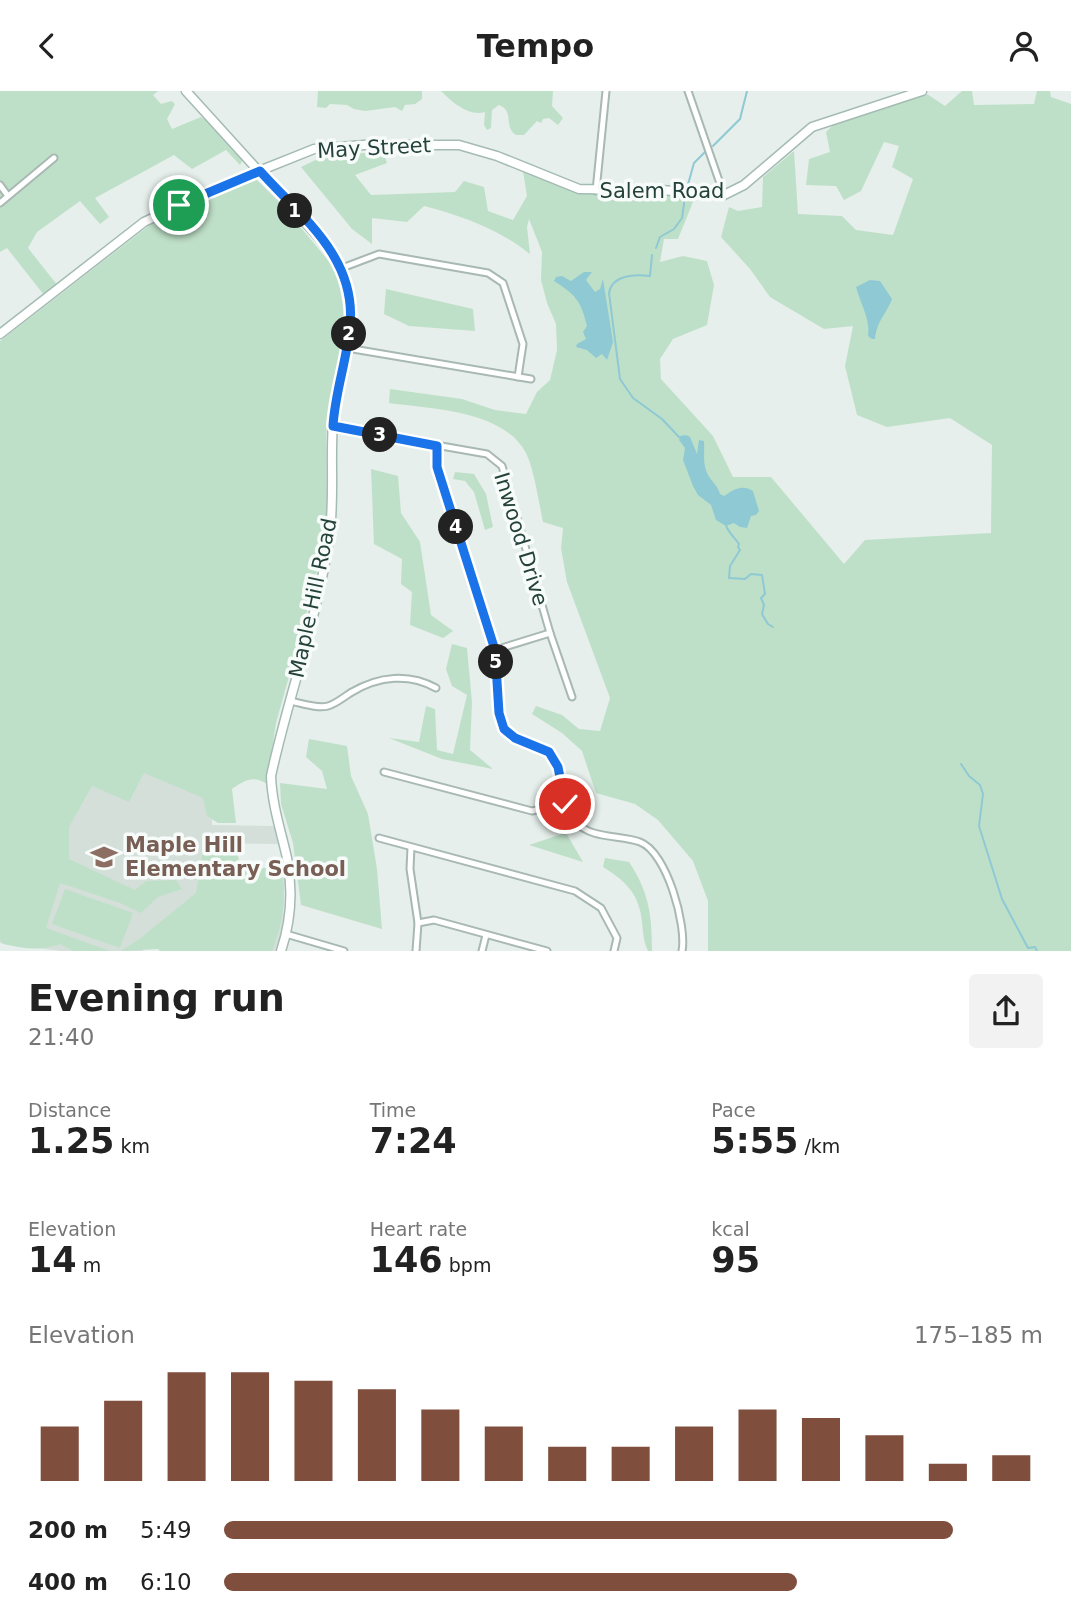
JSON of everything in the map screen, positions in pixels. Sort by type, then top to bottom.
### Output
[{"type":"street","name":"Maple Hill Road","points":[[186,91],[321,238],[342,268],[351,303],[347,348],[334,404],[329,539],[312,620],[271,776],[273,802],[289,874],[289,914],[281,951]]},
{"type":"street","points":[[596,191],[606,91]]},
{"type":"street","points":[[688,91],[723,195]]},
{"type":"street","name":"Salem Road","points":[[505,159],[573,187],[596,191],[661,190],[723,195],[744,185],[811,127],[922,91]]},
{"type":"street","name":"May Street","points":[[1,331],[144,222],[219,187],[314,149],[352,145],[457,145],[505,159]]},
{"type":"street","points":[[0,203],[54,158]]},
{"type":"street","points":[[0,185],[8,196]]},
{"type":"street","points":[[342,268],[379,254],[488,273],[503,283],[523,344],[518,377]]},
{"type":"street","points":[[347,348],[531,379]]},
{"type":"street","name":"Inwood Drive","points":[[333,426],[487,454],[502,466],[550,632],[572,697]]},
{"type":"street","points":[[437,446],[437,467],[495,650],[499,713],[504,729],[515,738],[549,752],[558,767],[565,804],[577,824],[593,832],[643,843],[661,860],[682,919],[682,951]]},
{"type":"street","points":[[495,650],[550,632]]},
{"type":"street","points":[[290,701],[329,706],[363,685],[398,678],[425,682],[436,688]]},
{"type":"street","points":[[384,772],[532,811],[565,804]]},
{"type":"street","points":[[379,838],[575,891],[601,908],[617,938],[614,951]]},
{"type":"street","points":[[411,847],[410,869],[418,923],[416,951]]},
{"type":"street","points":[[418,923],[434,921],[547,951]]},
{"type":"street","points":[[286,934],[344,951]]},
{"type":"street","points":[[482,951],[486,935]]},
{"type":"shaded area","name":"Maple Hill Elementary School","points":[[0,761],[103,762],[212,782],[212,825],[274,826],[278,844],[210,843],[208,871],[285,873],[283,928],[275,951],[169,951],[144,946],[143,951],[61,951],[0,943]]},
{"type":"green space","points":[[0,91],[158,91],[153,95],[161,104],[172,101],[175,104],[167,119],[172,129],[201,117],[210,123],[243,159],[240,165],[226,150],[192,169],[174,155],[95,198],[109,217],[100,224],[80,201],[37,232],[28,248],[58,286],[44,295],[7,248],[0,252]]},
{"type":"green space","points":[[318,91],[422,91],[422,99],[415,104],[405,105],[402,111],[395,107],[365,111],[347,105],[330,104],[326,108],[317,107]]},
{"type":"green space","points":[[441,91],[553,91],[552,106],[563,118],[558,125],[549,118],[543,119],[541,123],[537,121],[524,135],[516,135],[510,128],[507,111],[499,105],[492,110],[491,128],[487,130],[484,125],[485,112],[467,110]]},
{"type":"green space","points":[[962,91],[972,91],[974,105],[1034,104],[1037,91],[1050,91],[1051,97],[1071,104],[1071,951],[708,951],[708,901],[693,861],[658,820],[635,804],[596,793],[582,751],[562,733],[532,714],[536,706],[562,715],[579,729],[600,731],[610,698],[567,582],[561,548],[563,528],[543,522],[526,453],[515,439],[501,428],[484,420],[445,410],[389,403],[390,389],[462,399],[495,410],[526,414],[537,392],[550,380],[557,350],[556,324],[541,280],[542,252],[529,219],[527,227],[530,254],[506,237],[480,224],[424,206],[407,222],[372,218],[372,244],[352,229],[301,167],[326,155],[383,152],[387,163],[355,175],[371,195],[455,192],[464,181],[484,187],[488,211],[513,220],[527,196],[523,171],[579,194],[654,193],[695,197],[678,239],[664,239],[660,262],[683,256],[707,261],[714,285],[707,325],[673,339],[660,359],[661,379],[713,436],[733,477],[771,477],[844,564],[865,540],[991,533],[992,445],[950,418],[887,427],[857,415],[845,366],[853,326],[824,329],[770,297],[750,269],[721,237],[729,207],[738,211],[762,207],[763,177],[794,151],[798,214],[842,216],[856,230],[893,235],[913,179],[892,167],[899,146],[884,142],[861,191],[844,200],[836,186],[806,185],[809,159],[830,152],[826,132],[836,122],[927,94],[945,106]]},
{"type":"green space","points":[[256,179],[282,205],[337,271],[345,318],[326,434],[327,526],[310,601],[276,723],[267,784],[249,780],[232,789],[236,823],[218,823],[207,816],[203,798],[144,773],[129,802],[92,786],[69,827],[69,859],[135,890],[146,881],[176,880],[182,889],[158,897],[141,913],[60,883],[46,928],[110,951],[73,951],[60,944],[33,949],[3,944],[0,940],[0,341],[155,221]]},
{"type":"green space","points":[[386,289],[473,309],[475,331],[409,326],[384,314]]},
{"type":"green space","points":[[371,469],[398,476],[401,513],[420,542],[431,615],[453,631],[443,638],[410,625],[412,592],[401,584],[402,559],[374,544]]},
{"type":"green space","points":[[455,472],[474,474],[486,494],[493,527],[485,530],[474,492],[465,481],[453,479]]},
{"type":"green space","points":[[452,644],[467,648],[472,702],[470,750],[493,769],[442,759],[389,738],[419,742],[426,706],[435,709],[437,750],[453,754],[467,695],[452,686],[446,669]]},
{"type":"green space","points":[[309,739],[347,746],[351,776],[368,814],[377,869],[382,929],[301,905],[293,843],[281,804],[280,783],[327,789],[322,771],[306,757]]},
{"type":"green space","points":[[565,833],[583,862],[529,845]]},
{"type":"green space","points":[[205,838],[235,840],[240,867],[281,869],[283,911],[272,951],[121,951],[196,893]]},
{"type":"green space","points":[[605,858],[629,862],[636,873],[648,904],[652,951],[648,951],[646,946],[641,913],[634,894],[603,867]]},
{"type":"green space","points":[[65,889],[133,913],[120,948],[52,924]]},
{"type":"water","points":[[584,272],[592,272],[586,280],[595,292],[600,289],[603,279],[613,342],[607,360],[602,354],[596,358],[587,350],[576,347],[586,339],[583,332],[587,326],[582,310],[573,295],[554,281],[556,277],[562,276],[571,281]]},
{"type":"water","points":[[870,280],[880,281],[892,299],[875,339],[868,336],[867,318],[856,287]]},
{"type":"water","points":[[680,436],[690,437],[697,454],[699,440],[704,441],[706,471],[720,494],[724,496],[741,488],[753,491],[759,511],[751,516],[747,528],[734,523],[726,526],[716,520],[711,505],[698,495],[683,460],[685,448],[679,440]]},
{"type":"waterway","points":[[713,146],[740,119],[747,91]]},
{"type":"waterway","points":[[687,188],[694,163],[705,152]]},
{"type":"waterway","points":[[656,248],[660,237],[674,229],[682,218],[685,197]]},
{"type":"waterway","points":[[652,255],[650,276],[637,275],[619,279],[614,282],[609,293],[620,379],[633,398],[662,419],[679,437]]},
{"type":"waterway","points":[[726,525],[740,550],[730,566],[729,578],[745,579],[751,574],[762,575],[765,594],[761,598],[764,605],[762,614],[773,627]]},
{"type":"waterway","points":[[961,764],[969,776],[980,785],[983,794],[979,826],[1002,899],[1028,948],[1035,947],[1037,951]]},
{"type":"place","name":"Maple Hill Elementary School","points":[[104,857]]},
{"type":"route","points":[[179,205],[260,171],[321,238],[338,261],[346,279],[351,303],[347,348],[334,404],[333,426],[437,446],[437,467],[495,650],[499,713],[504,729],[515,738],[549,752],[558,767],[565,804]]}]
